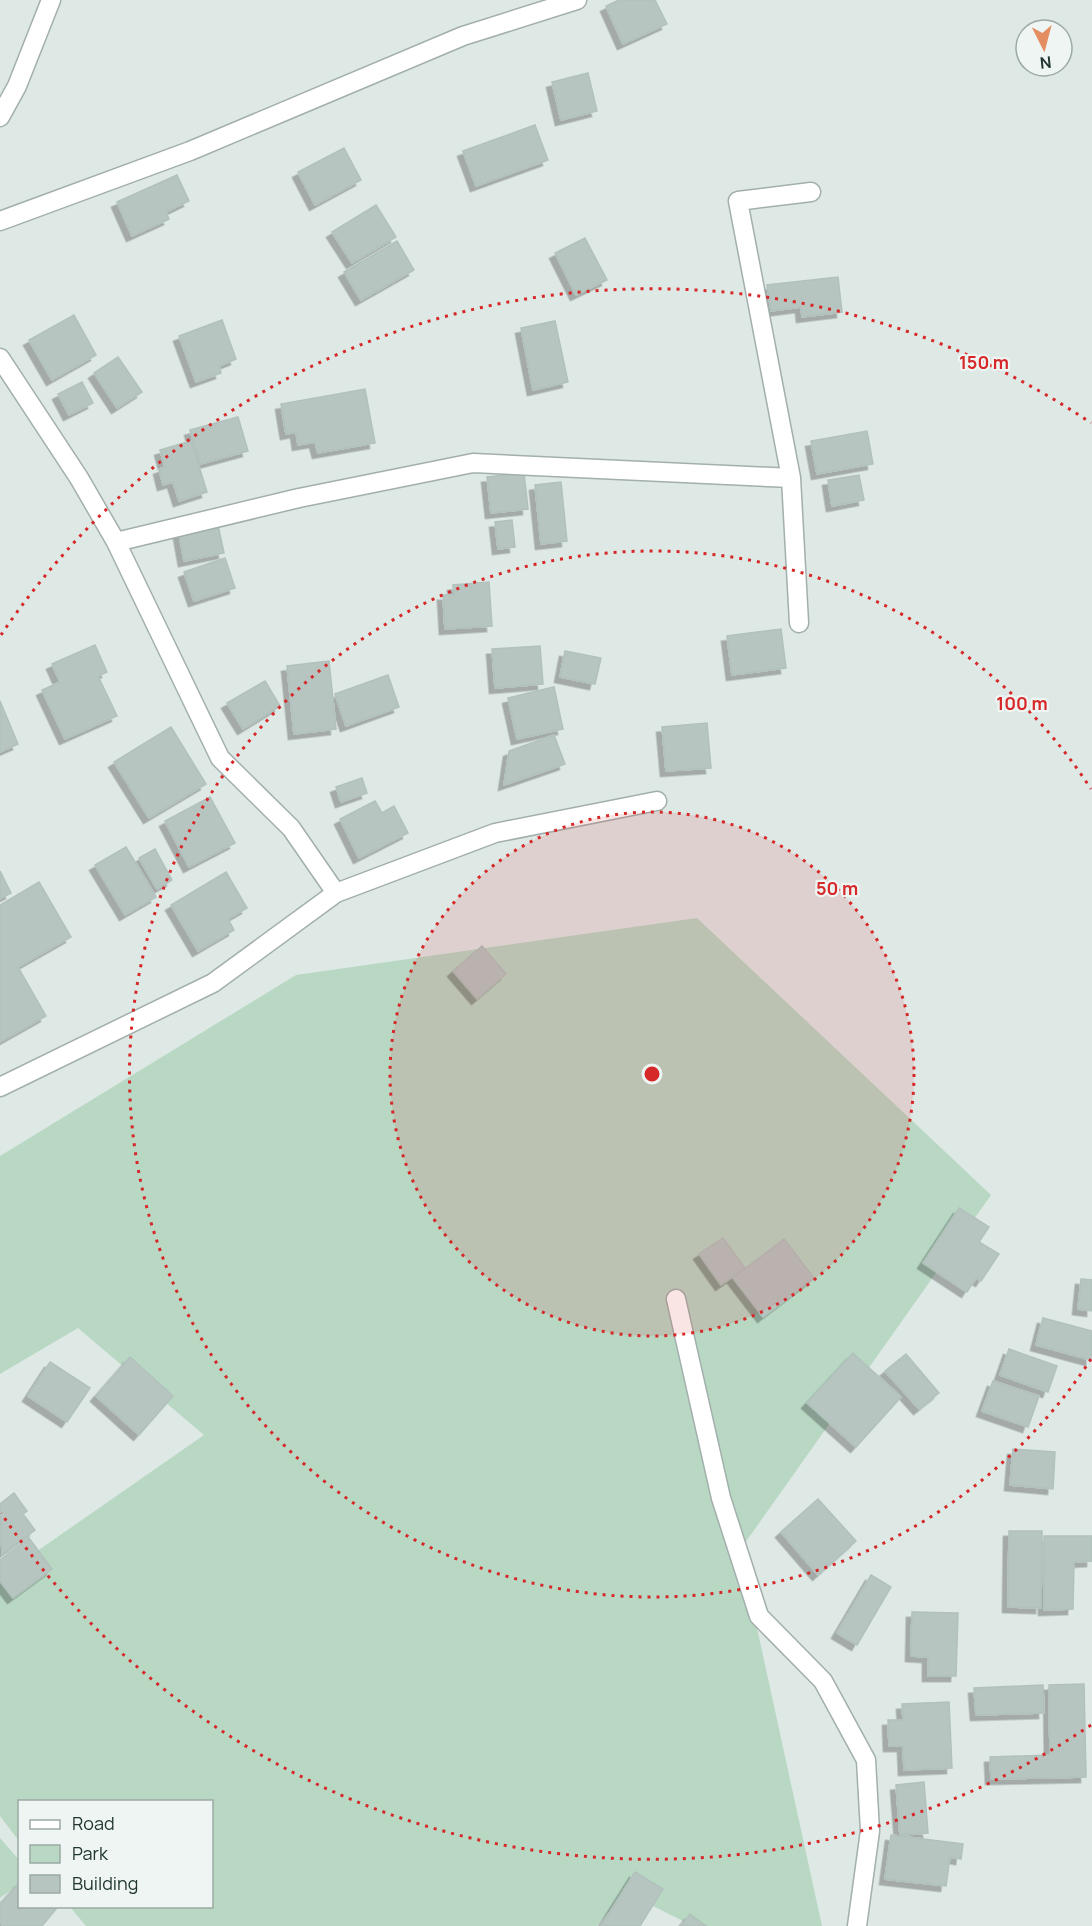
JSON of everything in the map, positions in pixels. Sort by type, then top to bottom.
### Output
[{"type":"street","points":[[0,117],[17,86],[51,0]]},
{"type":"street","points":[[0,221],[190,151],[464,36],[577,0]]},
{"type":"street","points":[[799,623],[791,478],[738,201],[811,192]]},
{"type":"street","points":[[0,358],[79,478],[116,542],[220,758],[291,828],[336,893]]},
{"type":"street","points":[[116,542],[299,498],[473,464],[791,478]]},
{"type":"street","points":[[0,1087],[213,983],[336,893],[495,833],[657,801]]},
{"type":"street","points":[[676,1299],[721,1498],[759,1616],[823,1681],[866,1760],[870,1832],[856,1926]]},
{"type":"green space","points":[[697,918],[991,1195],[740,1550],[822,1926],[693,1926],[625,1892],[597,1926],[86,1926],[71,1908],[213,1908],[213,1800],[18,1800],[18,1840],[0,1816],[0,1577],[204,1435],[78,1328],[0,1374],[0,1156],[296,975]]},
{"type":"green space","points":[[0,1838],[18,1859],[18,1885],[0,1898]]},
{"type":"building","points":[[619,0],[655,0],[667,24],[623,44],[606,6]]},
{"type":"building","points":[[588,73],[597,111],[561,120],[552,82]]},
{"type":"building","points":[[535,125],[548,160],[476,186],[463,151]]},
{"type":"building","points":[[344,148],[361,180],[315,205],[298,172]]},
{"type":"building","points":[[177,175],[189,201],[166,212],[169,219],[132,236],[117,202]]},
{"type":"building","points":[[376,205],[396,237],[352,263],[332,232]]},
{"type":"building","points":[[585,238],[607,280],[576,295],[555,253]]},
{"type":"building","points":[[397,241],[414,270],[361,300],[344,272]]},
{"type":"building","points":[[838,277],[842,312],[802,317],[801,307],[771,311],[767,285]]},
{"type":"building","points":[[74,315],[96,355],[52,380],[29,340]]},
{"type":"building","points":[[222,320],[236,359],[219,366],[221,373],[196,382],[179,336]]},
{"type":"building","points":[[555,321],[568,382],[533,390],[521,328]]},
{"type":"building","points":[[118,357],[142,392],[117,408],[94,373]]},
{"type":"building","points":[[82,382],[93,403],[69,415],[58,394]]},
{"type":"building","points":[[365,389],[375,443],[318,453],[315,442],[298,445],[296,432],[286,434],[281,404]]},
{"type":"building","points":[[238,417],[248,451],[200,464],[190,430]]},
{"type":"building","points":[[867,431],[873,464],[817,474],[811,441]]},
{"type":"building","points":[[191,441],[207,492],[179,501],[173,482],[163,485],[159,469],[165,467],[160,450]]},
{"type":"building","points":[[524,473],[528,509],[491,513],[487,477]]},
{"type":"building","points":[[859,475],[864,500],[832,506],[828,480]]},
{"type":"building","points":[[561,482],[567,541],[541,544],[535,485]]},
{"type":"building","points":[[512,520],[515,547],[498,549],[495,522]]},
{"type":"building","points":[[218,525],[224,553],[184,561],[179,533]]},
{"type":"building","points":[[225,558],[235,588],[194,601],[184,572]]},
{"type":"building","points":[[489,582],[492,626],[445,629],[443,595],[454,595],[453,585]]},
{"type":"building","points":[[781,629],[786,668],[732,675],[727,636]]},
{"type":"building","points":[[95,645],[107,672],[98,676],[117,716],[65,739],[42,690],[60,682],[52,664]]},
{"type":"building","points":[[540,646],[543,684],[495,688],[492,649]]},
{"type":"building","points":[[565,651],[601,658],[595,684],[560,677]]},
{"type":"building","points":[[329,661],[336,729],[294,734],[287,666]]},
{"type":"building","points":[[388,675],[399,707],[346,726],[335,694]]},
{"type":"building","points":[[265,681],[280,706],[243,729],[227,703]]},
{"type":"building","points":[[554,687],[563,729],[517,739],[508,698]]},
{"type":"building","points":[[0,701],[18,744],[0,752]]},
{"type":"building","points":[[707,723],[711,768],[666,771],[662,727]]},
{"type":"building","points":[[171,727],[206,784],[149,818],[114,762]]},
{"type":"building","points":[[554,735],[565,764],[504,785],[509,751]]},
{"type":"building","points":[[362,778],[367,793],[341,802],[336,787]]},
{"type":"building","points":[[210,797],[235,843],[189,867],[165,821]]},
{"type":"building","points":[[375,801],[382,813],[394,806],[408,833],[359,858],[340,819]]},
{"type":"building","points":[[126,847],[156,897],[125,915],[95,865]]},
{"type":"building","points":[[155,849],[172,880],[157,889],[139,858]]},
{"type":"building","points":[[0,871],[11,893],[0,899]]},
{"type":"building","points":[[226,872],[247,908],[228,919],[234,930],[198,951],[171,905]]},
{"type":"building","points":[[39,882],[71,937],[18,967],[46,1016],[0,1042],[0,905]]},
{"type":"building","points":[[482,946],[506,974],[477,999],[453,971]]},
{"type":"building","points":[[959,1208],[989,1227],[979,1242],[999,1254],[981,1281],[976,1278],[967,1292],[923,1263]]},
{"type":"building","points":[[723,1238],[745,1268],[721,1285],[699,1254]]},
{"type":"building","points":[[784,1239],[814,1278],[763,1317],[733,1278]]},
{"type":"building","points":[[1081,1279],[1092,1280],[1092,1311],[1078,1309]]},
{"type":"building","points":[[1043,1318],[1092,1331],[1091,1360],[1036,1345]]},
{"type":"building","points":[[1009,1349],[1057,1366],[1048,1392],[1000,1375]]},
{"type":"building","points":[[853,1353],[901,1397],[856,1447],[807,1403]]},
{"type":"building","points":[[906,1354],[939,1393],[919,1409],[885,1371]]},
{"type":"building","points":[[130,1357],[173,1396],[139,1435],[96,1396]]},
{"type":"building","points":[[50,1362],[90,1388],[67,1422],[28,1396]]},
{"type":"building","points":[[993,1381],[1039,1396],[1028,1427],[982,1411]]},
{"type":"building","points":[[1013,1449],[1055,1452],[1053,1489],[1010,1485]]},
{"type":"building","points":[[14,1493],[27,1511],[23,1514],[35,1530],[2,1554],[0,1504]]},
{"type":"building","points":[[818,1499],[856,1541],[818,1575],[781,1532]]},
{"type":"building","points":[[1009,1531],[1042,1531],[1041,1608],[1008,1607]]},
{"type":"building","points":[[1044,1536],[1092,1536],[1092,1561],[1074,1562],[1073,1609],[1044,1610]]},
{"type":"building","points":[[29,1538],[52,1569],[13,1598],[0,1581],[0,1560]]},
{"type":"building","points":[[871,1575],[891,1587],[857,1645],[837,1633]]},
{"type":"building","points":[[912,1612],[958,1613],[956,1676],[928,1676],[928,1657],[911,1656]]},
{"type":"building","points":[[1084,1684],[1086,1777],[991,1779],[990,1757],[1050,1755],[1049,1685]]},
{"type":"building","points":[[1043,1685],[1044,1713],[976,1715],[974,1688]]},
{"type":"building","points":[[949,1702],[952,1768],[904,1770],[903,1746],[889,1746],[888,1720],[903,1720],[902,1704]]},
{"type":"building","points":[[924,1782],[928,1833],[900,1835],[896,1785]]},
{"type":"building","points":[[891,1835],[963,1844],[961,1859],[950,1857],[946,1886],[885,1879]]},
{"type":"building","points":[[635,1872],[663,1889],[640,1926],[601,1926]]},
{"type":"building","points":[[18,1884],[18,1908],[56,1909],[42,1926],[3,1926],[0,1923],[0,1904]]},
{"type":"building","points":[[690,1914],[706,1926],[681,1926]]}]
